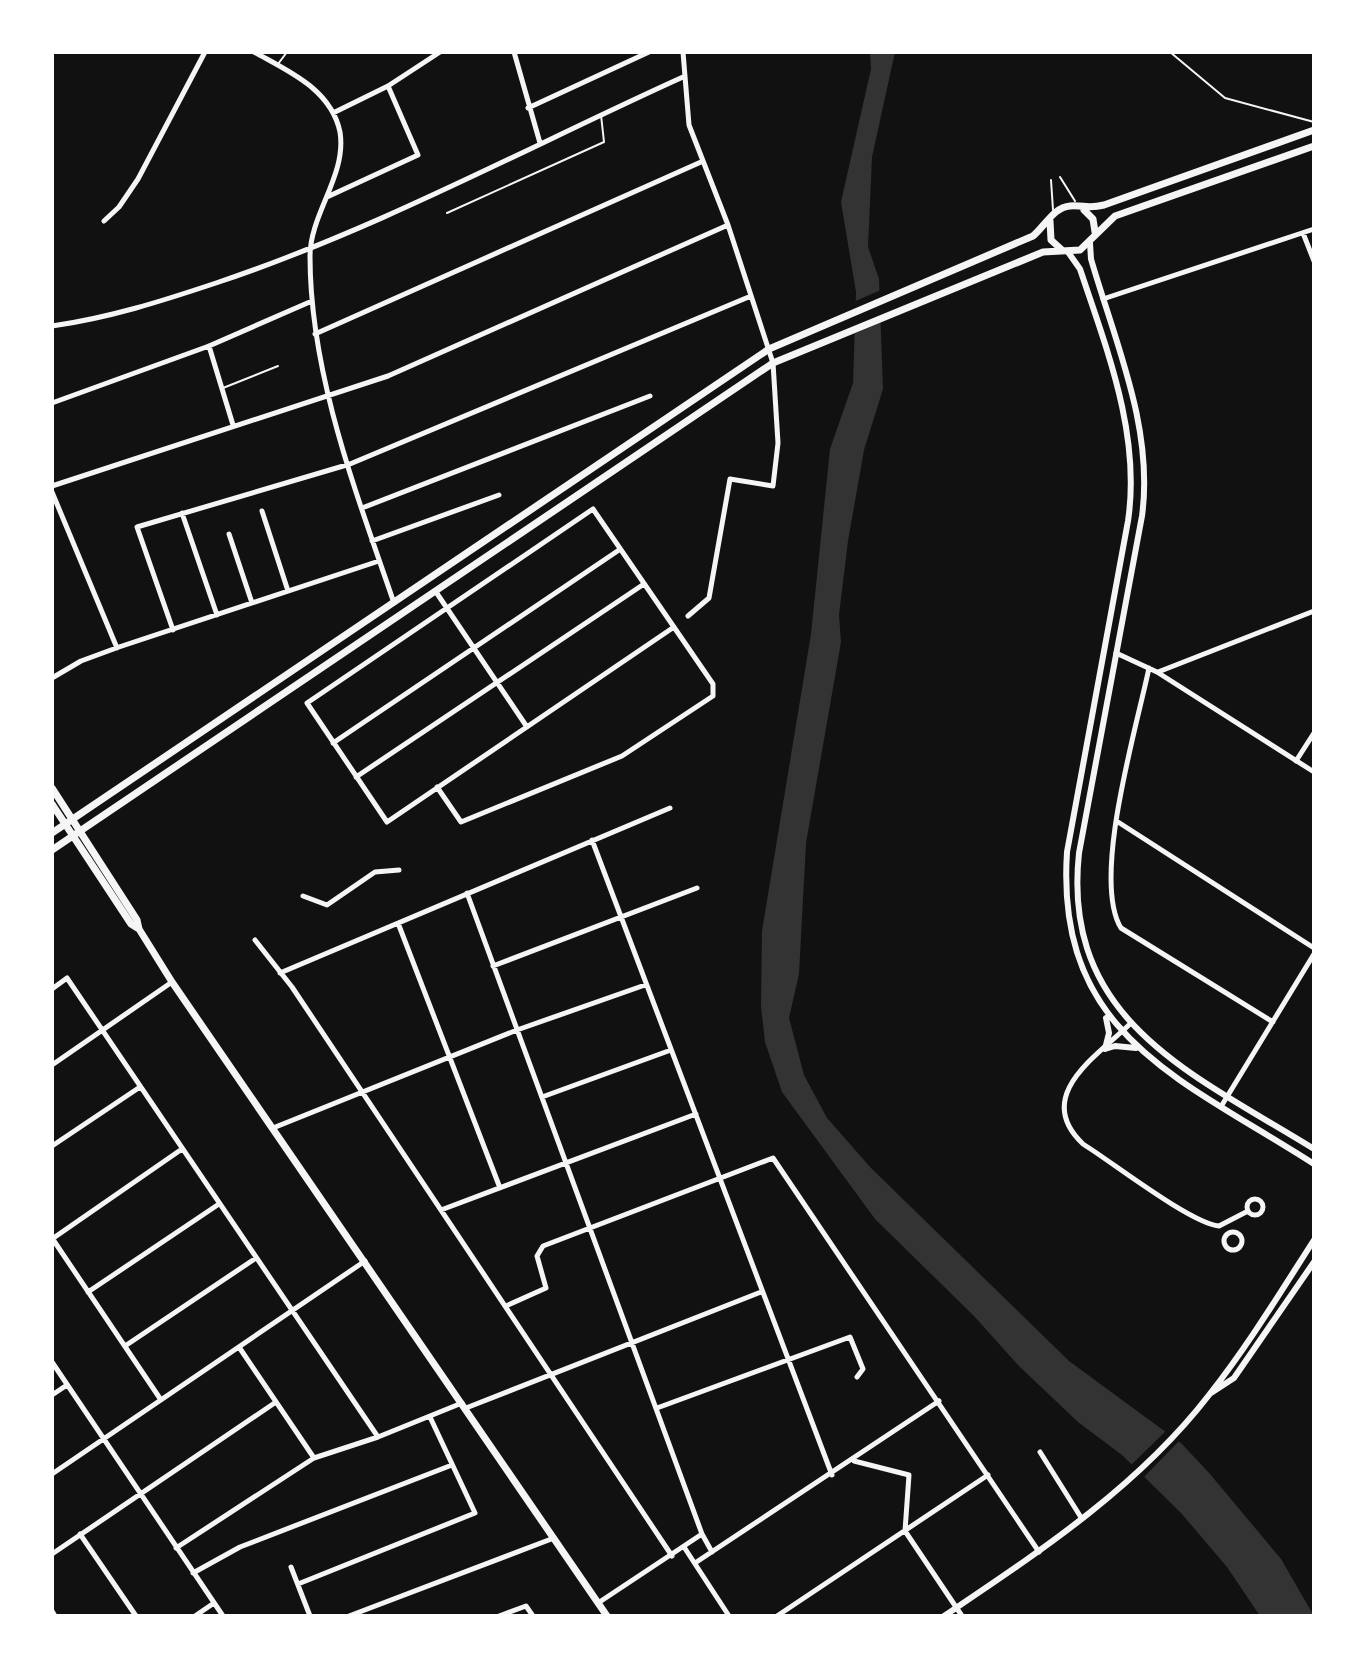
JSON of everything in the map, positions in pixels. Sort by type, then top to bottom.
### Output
[{"type":"main road","points":[[52,833],[769,349],[1033,236],[1066,207],[1080,208],[1314,130]]},
{"type":"main road","points":[[52,850],[773,363],[929,296],[1043,252],[1080,250],[1090,243],[1095,232],[1124,211],[1314,146]]},
{"type":"main road","points":[[1080,208],[1093,219],[1095,232]]},
{"type":"main road","points":[[1052,217],[1051,240],[1065,251]]},
{"type":"main road","points":[[52,788],[131,924],[139,929],[172,982],[366,1260],[607,1616]]},
{"type":"main road","points":[[52,804],[69,822]]},
{"type":"street","points":[[104,221],[119,207],[138,179],[205,52]]},
{"type":"street","points":[[254,52],[310,83],[333,113],[340,132],[340,154],[310,251],[314,334],[362,508],[394,603]]},
{"type":"street","points":[[333,113],[388,86],[440,52]]},
{"type":"street","points":[[514,52],[540,143]]},
{"type":"street","points":[[528,108],[649,52]]},
{"type":"street","points":[[683,52],[689,125],[728,225],[773,363],[778,443],[773,486],[730,479],[709,598],[688,616]]},
{"type":"street","points":[[52,326],[100,320],[310,251],[683,77]]},
{"type":"street","points":[[326,197],[418,155],[388,86]]},
{"type":"street","points":[[314,334],[701,162]]},
{"type":"street","points":[[117,648],[52,489],[233,425],[388,376],[728,225]]},
{"type":"street","points":[[1103,299],[1314,229]]},
{"type":"street","points":[[1303,233],[1314,261]]},
{"type":"street","points":[[1090,243],[1091,259],[1140,424],[1145,470],[1142,516],[1079,853],[1077,899],[1086,951],[1099,978],[1130,1024],[1161,1052],[1314,1149]]},
{"type":"street","points":[[1065,251],[1080,269],[1132,450],[1128,521],[1082,769],[1066,876],[1066,899],[1075,954],[1109,1023],[1105,1049]]},
{"type":"street","points":[[173,630],[137,527],[350,464],[751,296]]},
{"type":"street","points":[[52,403],[209,346],[312,301]]},
{"type":"street","points":[[209,346],[233,425]]},
{"type":"street","points":[[362,508],[650,396]]},
{"type":"street","points":[[372,541],[499,495]]},
{"type":"street","points":[[437,787],[461,822],[622,756],[711,699],[713,684],[674,627],[644,584],[619,550],[593,509],[307,703],[387,822],[437,787],[674,627]]},
{"type":"street","points":[[262,511],[288,591]]},
{"type":"street","points":[[182,513],[217,615]]},
{"type":"street","points":[[229,534],[252,603]]},
{"type":"street","points":[[333,743],[619,550]]},
{"type":"street","points":[[52,678],[81,661],[117,648],[379,561]]},
{"type":"street","points":[[356,777],[644,584]]},
{"type":"street","points":[[436,592],[527,727]]},
{"type":"street","points":[[1157,672],[1314,611]]},
{"type":"street","points":[[1116,653],[1157,672],[1314,772]]},
{"type":"street","points":[[1149,668],[1111,870],[1113,915],[1121,928],[1206,982],[1220,986],[1273,1022]]},
{"type":"street","points":[[1296,761],[1314,733]]},
{"type":"street","points":[[280,973],[670,808]]},
{"type":"street","points":[[1118,822],[1314,951],[1222,1105]]},
{"type":"street","points":[[592,840],[832,1475]]},
{"type":"street","points":[[303,896],[327,905],[375,872],[399,870]]},
{"type":"street","points":[[493,966],[697,888]]},
{"type":"street","points":[[467,893],[702,1534],[712,1552]]},
{"type":"street","points":[[398,923],[500,1188]]},
{"type":"street","points":[[255,940],[363,1091],[672,1556]]},
{"type":"street","points":[[52,989],[67,978],[378,1437]]},
{"type":"street","points":[[52,1065],[172,982]]},
{"type":"street","points":[[273,1128],[517,1030],[645,985]]},
{"type":"street","points":[[1103,1011],[1138,1049],[1314,1164]]},
{"type":"street","points":[[1130,1024],[1068,1086],[1065,1110],[1069,1128],[1083,1144],[1209,1225],[1219,1226],[1248,1211]]},
{"type":"street","points":[[1105,1049],[1115,1046],[1138,1049]]},
{"type":"street","points":[[542,1097],[671,1050]]},
{"type":"street","points":[[52,1146],[140,1087]]},
{"type":"street","points":[[441,1210],[696,1114]]},
{"type":"street","points":[[161,1400],[52,1238],[182,1149]]},
{"type":"street","points":[[506,1306],[546,1288],[537,1256],[543,1246],[773,1158],[1039,1552]]},
{"type":"street","points":[[88,1292],[219,1204]]},
{"type":"street","points":[[1219,1226],[1226,1235]]},
{"type":"street","points":[[1211,1393],[1219,1377],[1237,1360],[1314,1240]]},
{"type":"street","points":[[125,1346],[256,1258]]},
{"type":"street","points":[[52,1474],[366,1260]]},
{"type":"street","points":[[944,1616],[1039,1552],[1149,1461],[1211,1393],[1234,1378],[1314,1262]]},
{"type":"street","points":[[176,1548],[314,1458],[550,1374],[761,1292]]},
{"type":"street","points":[[657,1408],[850,1337],[863,1369],[857,1377]]},
{"type":"street","points":[[239,1347],[314,1458]]},
{"type":"street","points":[[52,1362],[223,1616]]},
{"type":"street","points":[[52,1395],[67,1385]]},
{"type":"street","points":[[695,1563],[854,1461],[939,1401]]},
{"type":"street","points":[[52,1554],[276,1402]]},
{"type":"street","points":[[298,1584],[475,1513],[430,1417]]},
{"type":"street","points":[[1040,1452],[1082,1519]]},
{"type":"street","points":[[854,1461],[909,1475],[905,1531],[962,1616]]},
{"type":"street","points":[[193,1573],[240,1547],[452,1465]]},
{"type":"street","points":[[777,1616],[988,1475]]},
{"type":"street","points":[[80,1534],[136,1616]]},
{"type":"street","points":[[598,1603],[702,1534]]},
{"type":"street","points":[[349,1616],[555,1537]]},
{"type":"street","points":[[684,1547],[729,1616]]},
{"type":"street","points":[[291,1567],[310,1616]]},
{"type":"street","points":[[195,1616],[214,1603]]},
{"type":"street","points":[[499,1616],[526,1606],[533,1616]]},
{"type":"street","points":[[52,1611],[55,1616]]},
{"type":"lane","points":[[278,65],[287,52]]},
{"type":"lane","points":[[1170,52],[1225,98],[1314,122]]},
{"type":"lane","points":[[447,213],[604,142],[601,114]]},
{"type":"lane","points":[[1060,177],[1080,208]]},
{"type":"lane","points":[[1051,180],[1052,217]]},
{"type":"lane","points":[[222,389],[278,366]]},
{"type":"shaded area","points":[[870,52],[895,52],[872,157],[868,247],[879,279],[883,389],[864,450],[848,541],[839,615],[841,642],[806,843],[799,974],[789,1018],[804,1075],[827,1118],[871,1168],[1069,1361],[1182,1444],[1281,1559],[1314,1616],[1260,1616],[1227,1567],[1181,1513],[1122,1455],[1078,1422],[1019,1366],[974,1316],[875,1219],[782,1092],[765,1042],[761,1006],[762,931],[811,634],[830,449],[853,383],[856,292],[841,202],[871,69]]},
{"type":"pier","points":[[883,289],[886,320],[849,336],[851,303]]},
{"type":"pier","points":[[1168,1429],[1181,1439],[1142,1479],[1129,1467]]}]
